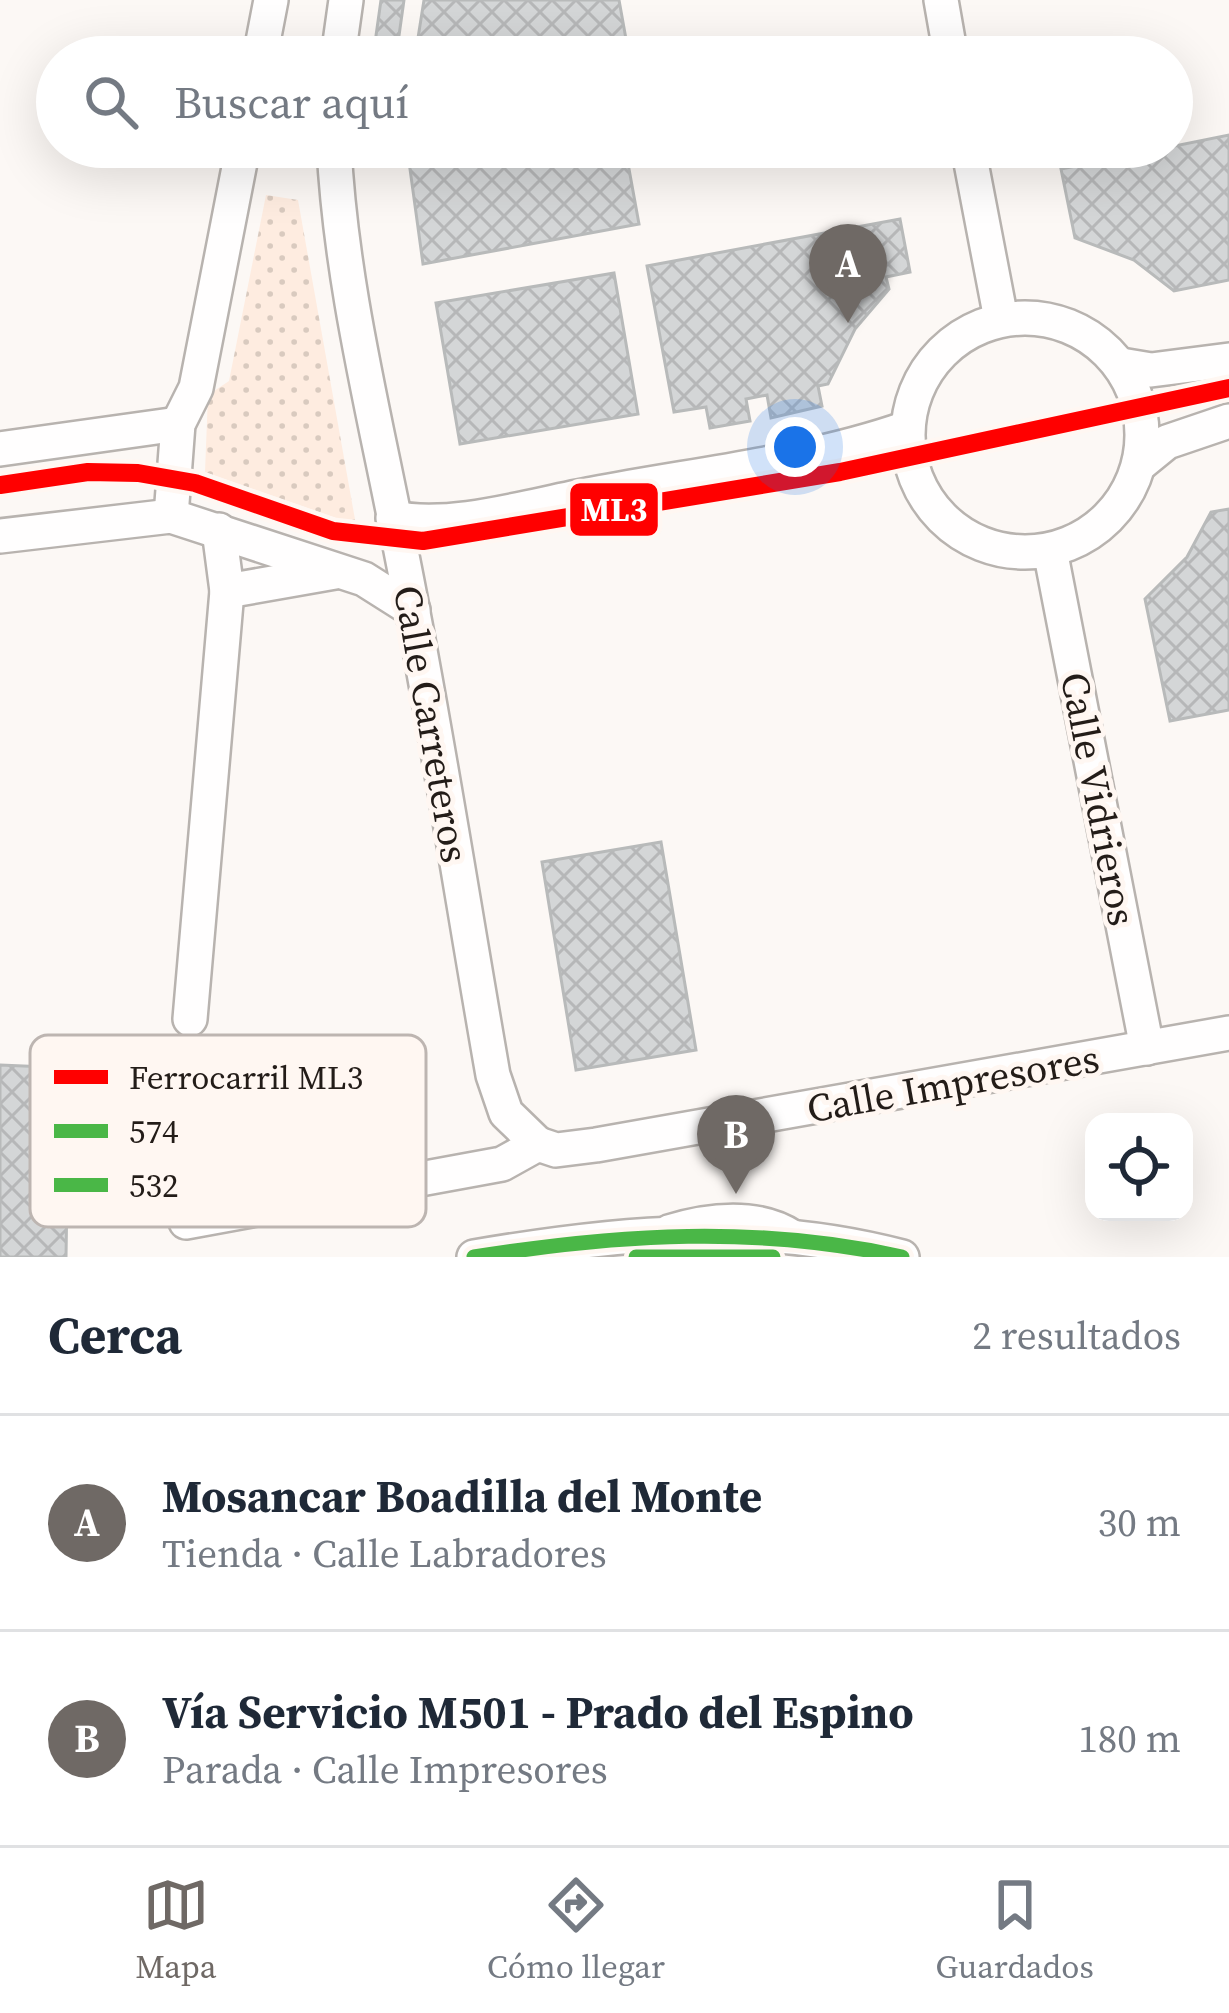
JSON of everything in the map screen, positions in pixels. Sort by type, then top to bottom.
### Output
[{"type":"street","points":[[264,36],[271,0]]},
{"type":"street","points":[[341,36],[346,0]]},
{"type":"street","points":[[941,0],[947,36]]},
{"type":"street","points":[[171,516],[178,424],[196,388],[238,168]]},
{"type":"street","name":"Calle Carreteros","points":[[335,168],[337,206],[493,1075],[506,1113],[538,1144]]},
{"type":"street","points":[[972,168],[1001,319]]},
{"type":"street","points":[[1001,319],[1046,319],[1088,334],[1121,365],[1143,420],[1140,464],[1122,503],[1090,533],[1050,550],[1008,552],[967,538],[934,511],[913,473],[907,428],[921,379],[955,340],[1001,319]]},
{"type":"street","points":[[1121,365],[1151,370],[1229,360]]},
{"type":"street","points":[[1140,464],[1167,442],[1229,421]]},
{"type":"street","points":[[0,449],[178,424]]},
{"type":"street","points":[[393,518],[411,522],[483,514],[836,449],[907,428]]},
{"type":"street","points":[[0,536],[171,516],[343,571],[412,610]]},
{"type":"street","points":[[190,1019],[227,591],[219,530]]},
{"type":"street","name":"Calle Vidrieros","points":[[1050,550],[1148,1048]]},
{"type":"street","points":[[227,591],[343,571]]},
{"type":"street","name":"Calle Impresores","points":[[426,1178],[502,1164],[538,1144],[556,1150],[596,1145],[1229,1034]]},
{"type":"street","points":[[474,1257],[638,1232],[715,1230],[808,1237],[902,1257]]},
{"type":"lane","points":[[548,1244],[583,1257]]},
{"type":"shaded area","points":[[266,195],[298,200],[356,525],[205,472],[208,395],[229,381]]},
{"type":"building","points":[[381,0],[404,0],[399,36],[376,36]]},
{"type":"building","points":[[424,0],[619,0],[625,36],[418,36]]},
{"type":"building","points":[[1229,135],[1229,280],[1174,291],[1134,260],[1075,238],[1061,169],[1193,168],[1193,142]]},
{"type":"building","points":[[410,168],[629,168],[639,224],[423,264]]},
{"type":"building","points":[[900,219],[910,272],[886,277],[889,289],[855,329],[828,384],[818,386],[822,406],[771,418],[767,395],[746,399],[750,421],[710,428],[706,407],[674,412],[647,266]]},
{"type":"building","points":[[614,273],[638,414],[460,444],[436,303]]},
{"type":"building","points":[[1229,509],[1229,710],[1170,721],[1145,599],[1187,557],[1211,512]]},
{"type":"building","points":[[661,842],[696,1050],[576,1070],[542,862]]},
{"type":"building","points":[[0,1065],[30,1066],[30,1227],[66,1227],[66,1257],[0,1257]]},
{"type":"rail line","name":"ML3","points":[[0,485],[88,472],[138,473],[195,483],[333,531],[423,541],[840,472],[1229,388]]},
{"type":"transit line","name":"574","points":[[474,1257],[688,1236],[794,1240],[902,1257]]},
{"type":"transit line","name":"532","points":[[636,1257],[773,1257]]},
{"type":"place","name":"Mosancar Boadilla del Monte","points":[[848,323]]},
{"type":"place","name":"Vía Servicio M501 - Prado del Espino","points":[[736,1194]]}]
